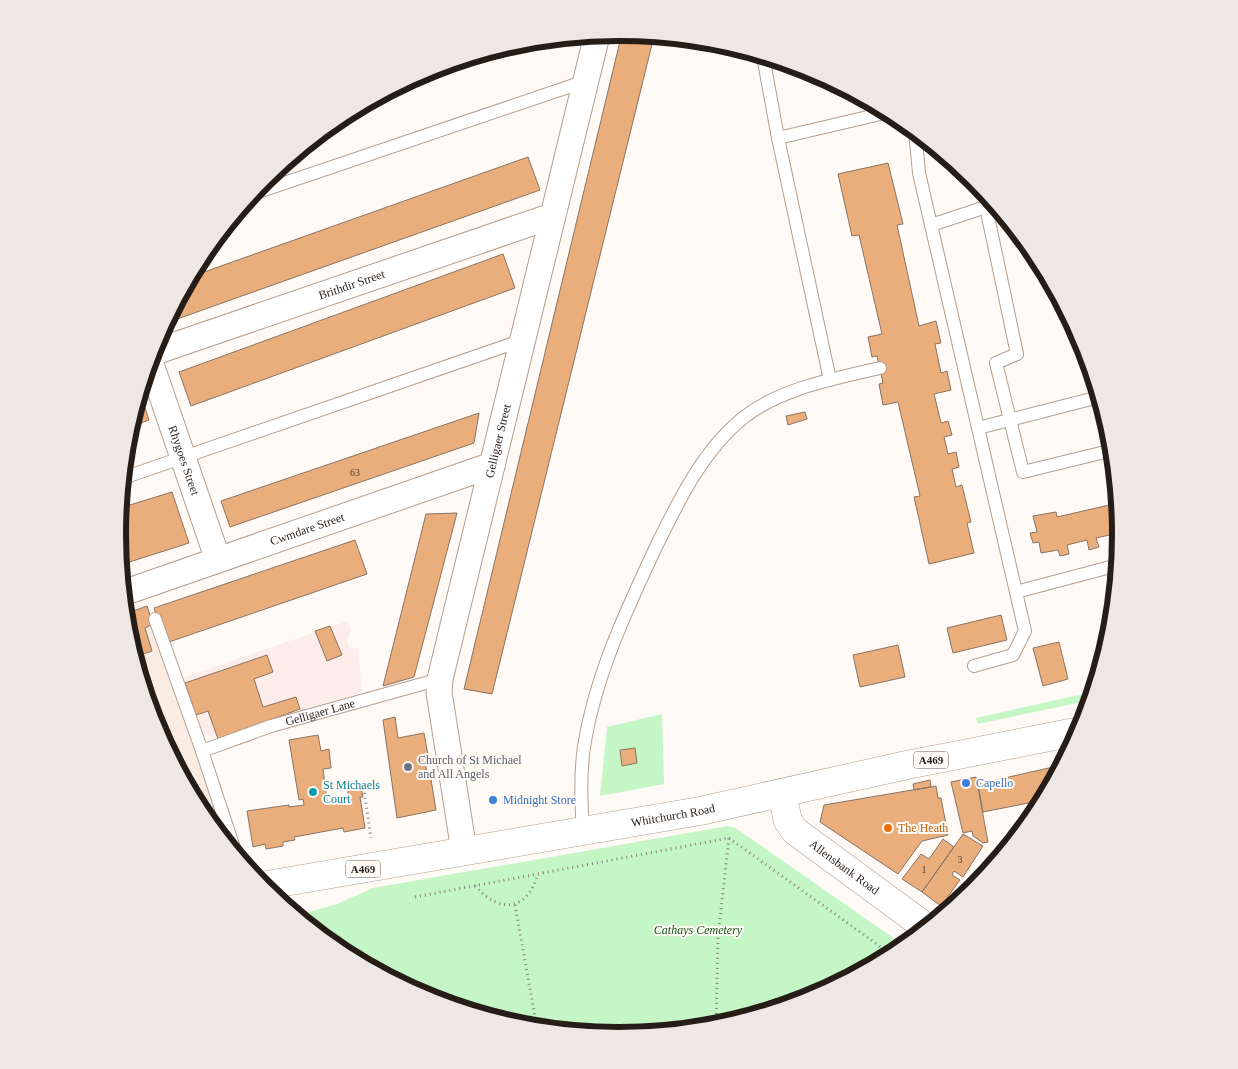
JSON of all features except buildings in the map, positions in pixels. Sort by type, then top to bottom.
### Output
[{"type":"main road","name":"Whitchurch Road","points":[[271,884],[700,811],[907,765],[1070,733]]},
{"type":"main road","name":"Allensbank Road","points":[[782,794],[788,821],[796,831],[921,924]]},
{"type":"street","name":"Gelligaer Street","points":[[464,851],[439,692],[440,679],[595,42]]},
{"type":"street","name":"Brithdir Street","points":[[162,350],[552,216]]},
{"type":"street","name":"Rhygoes Street","points":[[154,372],[218,560]]},
{"type":"street","name":"Cwmdare Street","points":[[129,591],[492,465]]},
{"type":"lane","points":[[764,63],[778,138],[830,380]]},
{"type":"lane","points":[[267,189],[586,81]]},
{"type":"lane","points":[[778,138],[878,115]]},
{"type":"lane","points":[[916,141],[919,173],[1025,631],[1013,655],[974,666]]},
{"type":"lane","points":[[932,226],[986,205]]},
{"type":"lane","points":[[990,209],[1017,354],[996,363],[1023,472],[1105,452]]},
{"type":"lane","points":[[129,476],[523,340]]},
{"type":"lane","points":[[583,830],[584,748],[598,684],[639,583],[679,502],[710,454],[742,419],[774,399],[830,380],[880,368]]},
{"type":"lane","points":[[978,428],[1093,399]]},
{"type":"lane","points":[[1016,592],[1111,567]]},
{"type":"lane","points":[[155,620],[231,839]]},
{"type":"lane","name":"Gelligaer Lane","points":[[202,751],[271,726],[440,679]]},
{"type":"path","points":[[364,783],[371,838]]},
{"type":"path","points":[[716,1018],[718,936],[729,838]]},
{"type":"path","points":[[415,897],[729,838],[885,950]]},
{"type":"path","points":[[474,886],[487,899],[496,904],[515,905],[530,892],[538,874]]},
{"type":"path","points":[[515,905],[535,1020]]},
{"type":"shaded area","points":[[147,606],[219,823],[192,781],[163,723],[143,662],[132,611]]},
{"type":"shaded area","points":[[348,621],[351,630],[347,642],[349,647],[358,648],[362,692],[215,737],[201,733],[184,677]]},
{"type":"green space","points":[[1086,694],[1083,702],[978,724],[976,718]]},
{"type":"green space","points":[[662,714],[664,784],[600,796],[607,727]]},
{"type":"green space","name":"Cathays Cemetery","points":[[728,826],[737,829],[898,941],[866,962],[837,977],[778,1002],[747,1011],[683,1024],[651,1027],[587,1027],[555,1024],[491,1011],[460,1002],[430,990],[372,962],[345,945],[304,914],[337,904],[373,888]]},
{"type":"place","name":"Church of St Michael and All Angels","points":[[408,767]]},
{"type":"place","name":"Capello","points":[[966,783]]},
{"type":"place","name":"St Michaels Court","points":[[313,792]]},
{"type":"place","name":"Midnight Store","points":[[493,800]]},
{"type":"place","name":"The Heath","points":[[888,828]]}]
